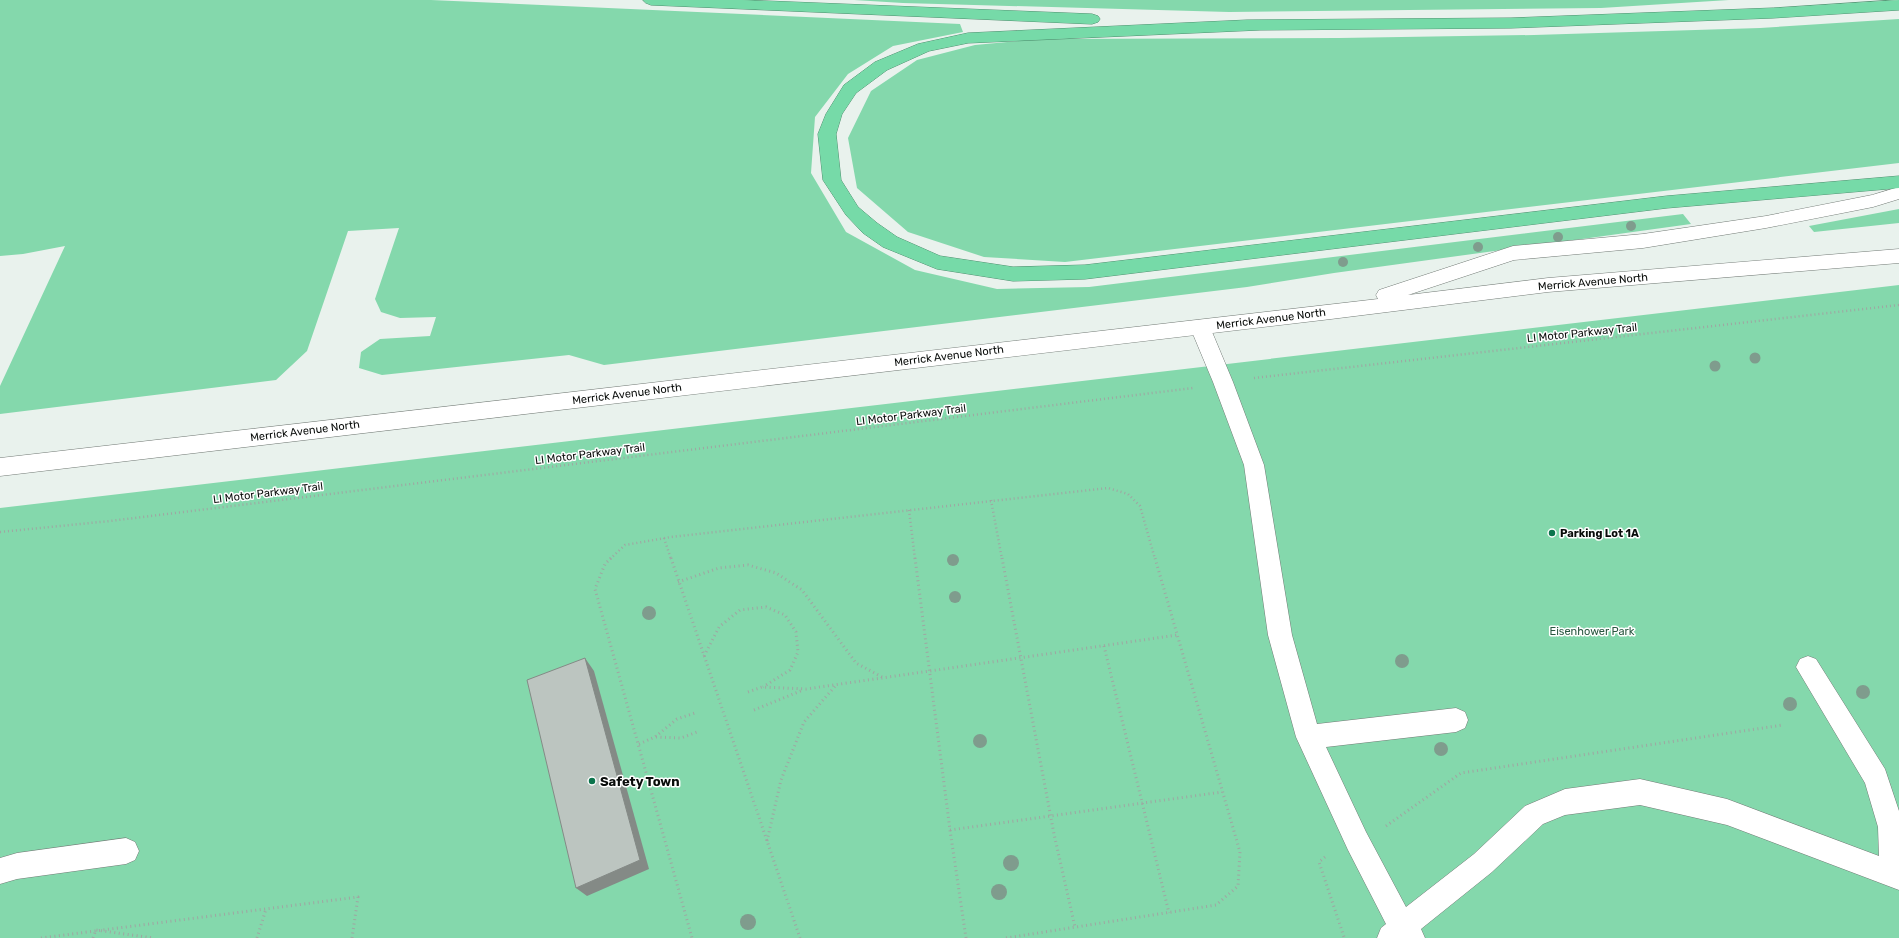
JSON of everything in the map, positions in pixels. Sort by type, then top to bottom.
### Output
[{"type":"highway","points":[[651,0],[808,8],[1260,25]]},
{"type":"highway","points":[[1899,5],[1773,13],[1511,23],[1260,25],[968,38],[924,47],[881,66],[850,89],[834,114],[827,134],[832,180],[852,211],[870,228],[890,242],[937,262],[1013,274],[1085,272],[1667,202],[1899,182]]},
{"type":"main road","points":[[1337,311],[1514,253],[1642,241],[1758,223],[1873,201],[1899,193]]},
{"type":"main road","name":"Merrick Avenue North","points":[[0,467],[1548,285],[1899,256]]},
{"type":"lane","points":[[1200,327],[1223,382],[1254,465],[1280,634],[1308,737],[1401,934],[1483,863],[1534,814],[1566,802],[1640,792],[1727,812],[1896,875],[1890,827],[1876,778],[1808,667]]},
{"type":"lane","points":[[1308,737],[1456,720]]},
{"type":"lane","points":[[0,871],[17,866],[126,851]]},
{"type":"path","name":"LI Motor Parkway Trail","points":[[1268,376],[1899,305]]},
{"type":"path","name":"LI Motor Parkway Trail","points":[[0,532],[110,521],[1181,390]]},
{"type":"path","points":[[692,938],[595,589],[606,564],[624,545],[664,538],[1108,488],[1128,494],[1140,506],[1240,852],[1238,886],[1216,905],[1006,938]]},
{"type":"path","points":[[991,500],[1051,816],[1075,928]]},
{"type":"path","points":[[909,510],[950,830],[966,938]]},
{"type":"path","points":[[664,538],[800,938]]},
{"type":"path","points":[[678,582],[719,568],[748,565],[776,572],[802,590],[856,663],[883,677]]},
{"type":"path","points":[[704,656],[719,627],[740,610],[766,607],[785,615],[796,632],[798,652],[790,670],[762,688],[748,692]]},
{"type":"path","points":[[762,688],[806,689],[1177,635]]},
{"type":"path","points":[[1104,646],[1169,913]]},
{"type":"path","points":[[767,842],[781,780],[804,722],[837,684]]},
{"type":"path","points":[[754,710],[806,689]]},
{"type":"path","points":[[639,744],[656,737],[677,719],[695,713]]},
{"type":"path","points":[[1386,826],[1461,773],[1783,725]]},
{"type":"path","points":[[656,737],[681,738],[697,732]]},
{"type":"path","points":[[950,830],[1222,792]]},
{"type":"path","points":[[1325,857],[1319,862],[1344,937]]},
{"type":"path","points":[[41,938],[358,897],[352,938]]},
{"type":"path","points":[[257,938],[266,909]]},
{"type":"path","points":[[93,938],[96,930]]},
{"type":"path","points":[[96,930],[153,938]]},
{"type":"green space","points":[[0,0],[431,0],[960,24],[963,32],[893,46],[848,74],[815,117],[811,173],[846,232],[915,270],[997,289],[1089,287],[1683,214],[1691,224],[1334,273],[1247,287],[604,365],[569,355],[382,375],[359,368],[361,352],[380,339],[430,336],[436,317],[400,318],[381,312],[375,299],[399,228],[348,231],[307,351],[276,380],[0,414],[0,386],[65,246],[23,254],[0,256]]},
{"type":"green space","points":[[854,0],[1729,0],[1601,8],[1229,12],[903,3]]},
{"type":"green space","points":[[1899,19],[1899,163],[1065,262],[984,257],[908,232],[857,188],[848,138],[871,91],[917,60],[975,45],[1041,39],[1339,38],[1534,35],[1760,28]]},
{"type":"green space","points":[[1899,209],[1899,223],[1814,232],[1809,226]]},
{"type":"green space","name":"Eisenhower Park","points":[[1899,285],[1899,938],[0,938],[0,508]]},
{"type":"building","name":"Safety Town","points":[[585,658],[640,860],[576,888],[527,680]]},
{"type":"place","name":"Parking Lot 1A","points":[[1552,533]]},
{"type":"place","name":"Safety Town","points":[[592,781]]}]
